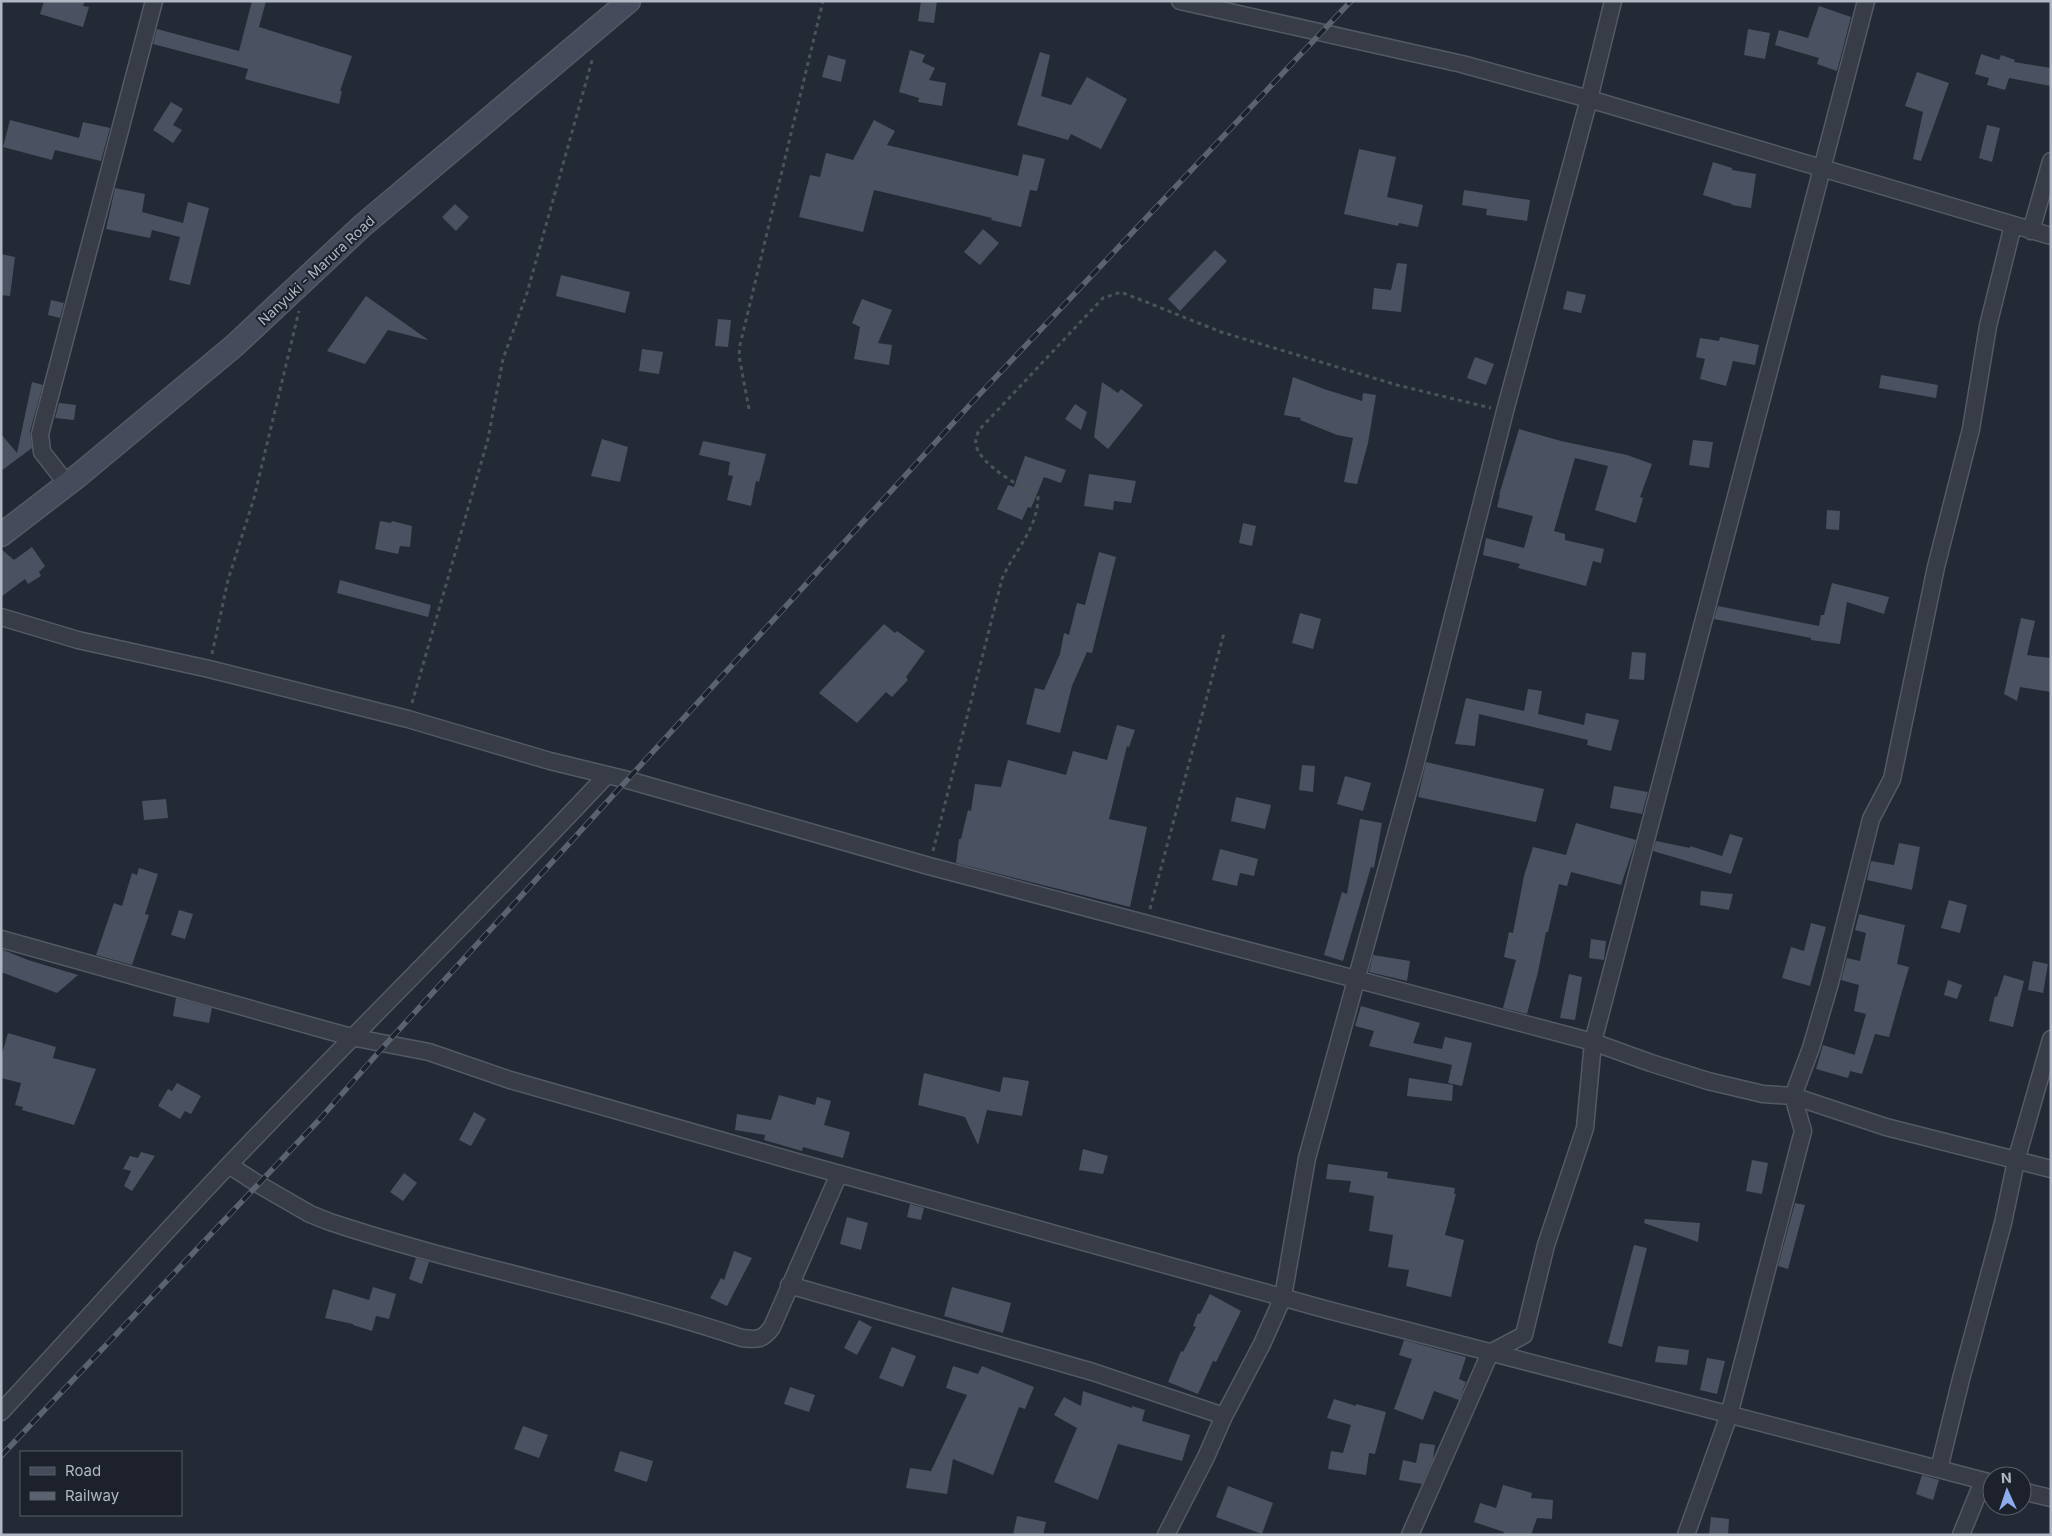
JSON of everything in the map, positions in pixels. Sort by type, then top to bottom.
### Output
[{"type":"street","points":[[67,484],[42,452],[40,434],[154,1]]},
{"type":"street","name":"Nanyuki - Marura Road","points":[[1,535],[80,475],[234,346],[309,274],[411,184],[629,1]]},
{"type":"street","points":[[1180,1],[1462,64],[1589,99],[2051,236]]},
{"type":"street","points":[[1166,1535],[1206,1457],[1224,1416],[1262,1344],[1283,1297],[1307,1158],[1355,978],[1414,770],[1505,411],[1614,1]]},
{"type":"street","points":[[1410,1535],[1490,1353],[1524,1335],[1546,1245],[1585,1128],[1593,1042],[1866,1]]},
{"type":"street","points":[[2031,231],[2051,161]]},
{"type":"street","points":[[1686,1535],[1729,1415],[1803,1131],[1793,1096],[1811,1048],[1830,983],[1871,819],[1892,779],[1936,567],[1971,429],[1988,326],[2013,225]]},
{"type":"street","points":[[1,618],[78,640],[209,669],[408,719],[929,866],[1593,1042],[1652,1064],[1708,1081],[1763,1094],[1793,1096],[1886,1127],[2051,1169]]},
{"type":"street","points":[[1,1412],[229,1165],[352,1037],[512,877],[606,776]]},
{"type":"street","points":[[1,939],[352,1037],[429,1052],[510,1080],[839,1174],[1283,1297],[1490,1353],[1982,1481]]},
{"type":"street","points":[[1939,1470],[1961,1379],[2003,1223],[2016,1161],[2051,1039]]},
{"type":"street","points":[[229,1165],[310,1214],[330,1222],[482,1266],[642,1308],[742,1338],[758,1340],[766,1337],[772,1327],[839,1174]]},
{"type":"street","points":[[789,1285],[1093,1372],[1224,1416]]},
{"type":"street","points":[[2032,1493],[2051,1498]]},
{"type":"street","points":[[1961,1535],[1982,1494]]},
{"type":"path","points":[[749,409],[739,356],[740,345],[823,1]]},
{"type":"path","points":[[408,719],[488,439],[503,359],[526,293],[602,23]]},
{"type":"path","points":[[209,669],[228,580],[254,498],[309,274]]},
{"type":"path","points":[[929,866],[1002,578],[1010,560],[1032,528],[1038,510],[1038,496],[1004,478],[978,452],[975,442],[979,430],[1104,298],[1121,292],[1221,332],[1397,385],[1505,411]]},
{"type":"path","points":[[1146,924],[1224,633]]},
{"type":"building","points":[[44,1],[85,1],[83,6],[89,7],[83,27],[40,14]]},
{"type":"building","points":[[252,1],[266,1],[259,27],[352,56],[340,91],[342,91],[339,104],[245,79],[248,69],[153,44],[157,29],[239,51]]},
{"type":"building","points":[[921,1],[937,1],[934,23],[918,21]]},
{"type":"building","points":[[1819,6],[1851,17],[1837,71],[1817,64],[1819,58],[1775,45],[1779,30],[1808,38]]},
{"type":"building","points":[[1748,29],[1770,33],[1765,59],[1744,55]]},
{"type":"building","points":[[910,50],[925,55],[922,62],[935,68],[929,80],[946,83],[942,106],[918,102],[919,98],[899,92]]},
{"type":"building","points":[[1040,52],[1050,55],[1041,96],[1071,105],[1087,77],[1127,99],[1101,149],[1071,134],[1068,140],[1017,125]]},
{"type":"building","points":[[1981,54],[1999,60],[2001,55],[2015,60],[2014,62],[2051,68],[2051,86],[2009,78],[2005,90],[1987,85],[1989,78],[1975,74]]},
{"type":"building","points":[[828,55],[846,60],[841,82],[822,77]]},
{"type":"building","points":[[1917,72],[1949,83],[1921,161],[1913,159],[1923,112],[1905,106]]},
{"type":"building","points":[[171,102],[183,109],[173,125],[182,130],[173,143],[153,130]]},
{"type":"building","points":[[10,120],[79,138],[83,122],[110,128],[101,161],[55,150],[52,160],[3,147]]},
{"type":"building","points":[[874,120],[895,131],[887,145],[1018,176],[1023,154],[1045,159],[1037,191],[1030,190],[1021,227],[991,220],[992,218],[874,190],[863,232],[799,217],[810,175],[820,177],[826,153],[853,160]]},
{"type":"building","points":[[1987,125],[2000,128],[1992,162],[1979,158]]},
{"type":"building","points":[[1359,149],[1396,157],[1387,197],[1423,205],[1418,227],[1399,223],[1398,226],[1344,214]]},
{"type":"building","points":[[1713,162],[1732,168],[1732,170],[1756,174],[1751,208],[1732,205],[1703,195]]},
{"type":"building","points":[[115,188],[145,194],[142,212],[183,223],[188,202],[209,208],[190,285],[169,280],[180,237],[152,230],[150,238],[106,229]]},
{"type":"building","points":[[1464,190],[1530,200],[1527,221],[1486,215],[1487,209],[1462,205]]},
{"type":"building","points":[[455,204],[469,217],[456,231],[442,217]]},
{"type":"building","points":[[983,229],[999,243],[980,265],[964,252]]},
{"type":"building","points":[[1215,250],[1227,261],[1180,311],[1168,299]]},
{"type":"building","points":[[1,254],[15,257],[10,296],[1,295]]},
{"type":"building","points":[[1397,263],[1407,264],[1401,312],[1372,309],[1374,288],[1391,290]]},
{"type":"building","points":[[561,275],[630,292],[625,313],[556,296]]},
{"type":"building","points":[[1567,291],[1586,295],[1581,313],[1563,309]]},
{"type":"building","points":[[366,296],[427,340],[388,330],[365,364],[327,351]]},
{"type":"building","points":[[862,299],[892,310],[878,343],[892,345],[889,365],[854,359],[860,327],[852,323]]},
{"type":"building","points":[[51,300],[64,303],[60,318],[48,315]]},
{"type":"building","points":[[718,319],[731,320],[728,347],[715,346]]},
{"type":"building","points":[[1720,337],[1759,345],[1755,365],[1733,361],[1726,386],[1700,379],[1705,359],[1696,357],[1700,338],[1719,341]]},
{"type":"building","points":[[642,349],[663,352],[659,374],[639,371]]},
{"type":"building","points":[[1475,357],[1494,364],[1486,385],[1467,378]]},
{"type":"building","points":[[1881,375],[1938,385],[1936,398],[1879,388]]},
{"type":"building","points":[[1293,377],[1362,401],[1363,393],[1376,395],[1368,443],[1357,484],[1344,482],[1353,438],[1337,435],[1300,420],[1301,418],[1284,415]]},
{"type":"building","points":[[32,382],[43,385],[30,431],[32,448],[1,471],[1,434],[17,453]]},
{"type":"building","points":[[1102,382],[1118,393],[1121,389],[1143,405],[1108,449],[1094,437]]},
{"type":"building","points":[[59,403],[76,405],[74,420],[55,418]]},
{"type":"building","points":[[1075,404],[1087,412],[1081,430],[1065,419]]},
{"type":"building","points":[[1519,429],[1561,441],[1627,455],[1652,464],[1640,497],[1643,498],[1636,523],[1595,510],[1608,466],[1575,458],[1554,531],[1565,534],[1565,540],[1604,549],[1601,563],[1593,561],[1586,586],[1518,568],[1520,564],[1483,555],[1486,538],[1524,548],[1533,516],[1497,507]]},
{"type":"building","points":[[602,439],[628,447],[620,482],[591,476]]},
{"type":"building","points":[[1693,440],[1713,442],[1709,468],[1689,465]]},
{"type":"building","points":[[703,441],[766,454],[759,482],[756,481],[751,506],[727,500],[733,476],[728,475],[730,462],[699,455]]},
{"type":"building","points":[[1025,456],[1066,470],[1061,483],[1044,477],[1031,508],[1028,507],[1022,520],[997,509],[1008,485],[1014,487]]},
{"type":"building","points":[[1089,474],[1136,481],[1131,503],[1114,501],[1113,510],[1084,506]]},
{"type":"building","points":[[1827,510],[1840,511],[1839,530],[1826,529]]},
{"type":"building","points":[[380,521],[391,523],[392,521],[412,526],[410,547],[400,546],[398,554],[375,549]]},
{"type":"building","points":[[1243,523],[1256,526],[1252,546],[1239,543]]},
{"type":"building","points":[[32,547],[45,566],[39,572],[41,576],[28,584],[25,579],[1,597],[1,549],[14,560]]},
{"type":"building","points":[[1099,552],[1116,557],[1092,653],[1087,652],[1072,686],[1060,733],[1026,724],[1035,688],[1044,690],[1060,654],[1064,633],[1069,635],[1077,603],[1085,605]]},
{"type":"building","points":[[340,580],[431,605],[428,617],[337,593]]},
{"type":"building","points":[[1832,583],[1889,597],[1884,614],[1847,602],[1840,644],[1811,640],[1811,638],[1714,619],[1718,606],[1819,626],[1821,615],[1824,615]]},
{"type":"building","points":[[1300,613],[1321,619],[1313,649],[1292,643]]},
{"type":"building","points":[[2021,618],[2035,621],[2027,655],[2051,658],[2051,692],[2020,687],[2017,701],[2004,694]]},
{"type":"building","points":[[884,624],[925,651],[906,677],[908,680],[892,697],[886,692],[857,723],[819,693]]},
{"type":"building","points":[[1632,652],[1646,653],[1644,680],[1629,679]]},
{"type":"building","points":[[1528,689],[1542,691],[1538,714],[1584,725],[1586,713],[1619,720],[1611,751],[1587,745],[1588,740],[1479,714],[1475,746],[1455,744],[1466,698],[1524,711]]},
{"type":"building","points":[[1117,725],[1135,730],[1129,747],[1127,746],[1109,819],[1147,827],[1130,907],[956,863],[959,839],[961,839],[968,810],[971,811],[975,784],[1001,787],[1008,760],[1066,775],[1073,751],[1107,760]]},
{"type":"building","points":[[1426,762],[1544,789],[1536,822],[1418,797]]},
{"type":"building","points":[[1302,765],[1315,766],[1313,792],[1299,790]]},
{"type":"building","points":[[1345,776],[1371,783],[1363,811],[1337,804]]},
{"type":"building","points":[[1614,786],[1648,792],[1642,814],[1610,808]]},
{"type":"building","points":[[1236,797],[1271,805],[1265,829],[1231,821]]},
{"type":"building","points":[[166,799],[168,818],[144,820],[142,801]]},
{"type":"building","points":[[1360,819],[1382,823],[1374,868],[1371,867],[1343,961],[1324,955],[1342,892],[1347,894]]},
{"type":"building","points":[[1576,823],[1636,840],[1621,885],[1571,872],[1567,886],[1559,884],[1527,1014],[1503,1008],[1516,960],[1504,957],[1509,932],[1513,933],[1524,876],[1533,847],[1566,855]]},
{"type":"building","points":[[1730,834],[1743,838],[1731,874],[1653,851],[1656,841],[1690,848],[1690,846],[1722,856]]},
{"type":"building","points":[[1899,843],[1920,847],[1912,890],[1867,880],[1871,861],[1894,865]]},
{"type":"building","points":[[1220,849],[1258,859],[1254,876],[1240,873],[1237,886],[1212,880]]},
{"type":"building","points":[[139,868],[158,874],[145,914],[149,915],[132,965],[96,955],[114,903],[122,906],[132,873],[137,875]]},
{"type":"building","points":[[1701,891],[1733,894],[1729,910],[1700,905]]},
{"type":"building","points":[[1949,900],[1967,905],[1960,933],[1941,928]]},
{"type":"building","points":[[179,910],[193,914],[185,939],[171,935]]},
{"type":"building","points":[[1859,914],[1905,925],[1897,964],[1909,967],[1889,1037],[1875,1034],[1862,1074],[1850,1071],[1866,1014],[1854,1011],[1859,985],[1841,980],[1847,958],[1860,961],[1866,933],[1855,930]]},
{"type":"building","points":[[1811,923],[1826,927],[1810,986],[1782,978],[1791,947],[1804,951]]},
{"type":"building","points":[[1591,939],[1606,941],[1604,960],[1589,958]]},
{"type":"building","points":[[1,949],[28,960],[78,975],[57,993],[1,972]]},
{"type":"building","points":[[1373,955],[1410,961],[1407,981],[1369,972]]},
{"type":"building","points":[[2033,961],[2048,964],[2043,993],[2028,990]]},
{"type":"building","points":[[1569,974],[1582,977],[1575,1020],[1560,1018]]},
{"type":"building","points":[[2004,975],[2024,981],[2013,1027],[1989,1021],[1995,996],[1997,997]]},
{"type":"building","points":[[1948,980],[1962,985],[1957,999],[1944,995]]},
{"type":"building","points":[[176,998],[212,1008],[209,1023],[173,1016]]},
{"type":"building","points":[[1361,1006],[1420,1023],[1413,1043],[1442,1049],[1445,1037],[1472,1043],[1462,1086],[1448,1083],[1452,1065],[1369,1046],[1374,1031],[1355,1026]]},
{"type":"building","points":[[8,1033],[56,1047],[53,1058],[96,1069],[74,1125],[22,1110],[23,1107],[15,1105],[21,1083],[1,1078],[1,1057]]},
{"type":"building","points":[[1823,1045],[1855,1055],[1848,1078],[1816,1069]]},
{"type":"building","points":[[924,1073],[1000,1092],[1003,1077],[1029,1081],[1022,1116],[987,1110],[978,1145],[965,1117],[918,1105]]},
{"type":"building","points":[[1409,1078],[1453,1085],[1452,1101],[1407,1096]]},
{"type":"building","points":[[177,1083],[201,1096],[191,1114],[185,1111],[180,1119],[158,1106],[168,1089],[172,1091]]},
{"type":"building","points":[[779,1095],[815,1105],[817,1097],[831,1101],[824,1125],[850,1132],[843,1158],[803,1147],[802,1151],[764,1140],[765,1135],[735,1130],[737,1114],[771,1120]]},
{"type":"building","points":[[474,1112],[486,1119],[471,1146],[459,1140]]},
{"type":"building","points":[[1083,1149],[1108,1156],[1103,1174],[1079,1170]]},
{"type":"building","points":[[141,1152],[155,1156],[132,1191],[124,1186],[131,1171],[123,1169],[130,1156],[138,1158]]},
{"type":"building","points":[[1752,1160],[1768,1163],[1762,1194],[1746,1191]]},
{"type":"building","points":[[1328,1164],[1388,1172],[1387,1178],[1455,1188],[1454,1194],[1456,1194],[1445,1235],[1464,1240],[1451,1297],[1406,1286],[1409,1270],[1388,1267],[1393,1235],[1369,1231],[1374,1196],[1349,1192],[1351,1181],[1326,1179]]},
{"type":"building","points":[[404,1173],[417,1183],[403,1201],[390,1192]]},
{"type":"building","points":[[1795,1203],[1805,1205],[1788,1269],[1778,1266]]},
{"type":"building","points":[[910,1204],[924,1208],[921,1220],[907,1217]]},
{"type":"building","points":[[847,1217],[868,1223],[861,1250],[840,1244]]},
{"type":"building","points":[[1645,1219],[1700,1223],[1698,1242],[1644,1223]]},
{"type":"building","points":[[1634,1245],[1647,1248],[1622,1347],[1608,1343]]},
{"type":"building","points":[[734,1251],[752,1258],[727,1306],[710,1298],[721,1278],[724,1280]]},
{"type":"building","points":[[416,1258],[429,1262],[422,1284],[409,1279]]},
{"type":"building","points":[[373,1287],[396,1294],[389,1319],[376,1316],[372,1331],[353,1324],[325,1318],[333,1289],[369,1300]]},
{"type":"building","points":[[952,1287],[1011,1303],[1003,1333],[944,1316]]},
{"type":"building","points":[[1210,1294],[1241,1311],[1216,1362],[1213,1361],[1198,1394],[1168,1382],[1181,1351],[1183,1352],[1196,1327],[1193,1326],[1198,1313],[1200,1314]]},
{"type":"building","points":[[859,1320],[872,1327],[857,1355],[844,1348]]},
{"type":"building","points":[[1404,1340],[1466,1357],[1459,1379],[1466,1382],[1459,1400],[1434,1391],[1423,1420],[1394,1409],[1412,1359],[1399,1355]]},
{"type":"building","points":[[1658,1346],[1689,1350],[1687,1365],[1655,1362]]},
{"type":"building","points":[[892,1347],[916,1356],[903,1387],[879,1378]]},
{"type":"building","points":[[1707,1358],[1725,1361],[1717,1394],[1700,1390]]},
{"type":"building","points":[[953,1366],[978,1374],[982,1366],[1034,1387],[1025,1409],[1019,1407],[993,1475],[953,1459],[947,1494],[906,1488],[910,1468],[931,1471],[967,1395],[946,1388]]},
{"type":"building","points":[[790,1387],[815,1395],[809,1412],[784,1404]]},
{"type":"building","points":[[1083,1391],[1132,1408],[1132,1406],[1145,1410],[1142,1421],[1190,1435],[1182,1461],[1118,1444],[1098,1500],[1054,1482],[1077,1428],[1054,1415],[1064,1397],[1081,1406]]},
{"type":"building","points":[[1334,1399],[1386,1412],[1375,1454],[1369,1453],[1366,1475],[1328,1469],[1331,1451],[1343,1453],[1351,1425],[1327,1418]]},
{"type":"building","points":[[523,1426],[548,1435],[539,1458],[514,1449]]},
{"type":"building","points":[[1420,1443],[1435,1445],[1433,1459],[1422,1484],[1399,1480],[1403,1460],[1416,1463]]},
{"type":"building","points":[[620,1451],[653,1461],[647,1482],[614,1471]]},
{"type":"building","points":[[1922,1475],[1939,1480],[1933,1500],[1916,1494]]},
{"type":"building","points":[[1503,1485],[1532,1493],[1531,1498],[1553,1500],[1552,1519],[1537,1518],[1531,1535],[1503,1535],[1504,1532],[1474,1522],[1480,1503],[1496,1508]]},
{"type":"building","points":[[1228,1486],[1273,1503],[1262,1534],[1216,1517]]},
{"type":"building","points":[[1017,1516],[1046,1522],[1043,1535],[1013,1535]]},
{"type":"building","points":[[1711,1517],[1729,1519],[1728,1535],[1709,1534]]},
{"type":"railway","points":[[1,1456],[319,1120],[385,1045],[977,397],[1351,1]]}]
